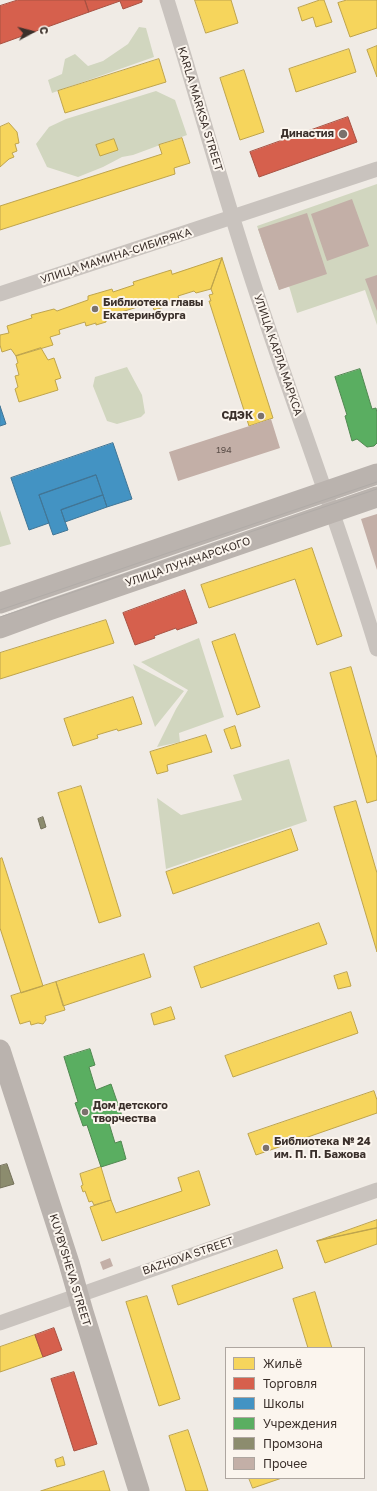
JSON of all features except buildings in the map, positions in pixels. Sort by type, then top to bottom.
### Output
[{"type":"main road","name":"УЛИЦА ЛУНАЧАРСКОГО","points":[[0,603],[377,474]]},
{"type":"main road","name":"УЛИЦА ЛУНАЧАРСКОГО","points":[[0,628],[377,497]]},
{"type":"main road","name":"KUYBYSHEVA STREET","points":[[0,1050],[79,1295],[139,1491]]},
{"type":"street","name":"KARLA MARKSA STREET","points":[[167,0],[232,217]]},
{"type":"street","name":"УЛИЦА МАМИНА-СИБИРЯКА","points":[[0,294],[377,169]]},
{"type":"street","name":"УЛИЦА КАРЛА МАРКСА","points":[[232,217],[263,314],[326,492]]},
{"type":"street","points":[[326,492],[377,649]]},
{"type":"street","name":"BAZHOVA STREET","points":[[0,1323],[377,1190]]},
{"type":"green space","points":[[139,27],[146,28],[154,57],[52,93],[48,80],[62,74],[65,59],[75,54],[88,66],[103,61],[128,44]]},
{"type":"green space","points":[[156,91],[175,100],[187,135],[133,155],[122,157],[103,167],[78,177],[47,167],[36,144],[49,127],[66,119]]},
{"type":"green space","points":[[377,184],[377,325],[365,290],[297,313],[289,286],[279,290],[257,226]]},
{"type":"green space","points":[[127,367],[142,395],[145,413],[141,417],[117,424],[107,421],[93,386],[95,377]]},
{"type":"green space","points":[[0,510],[11,544],[0,547]]},
{"type":"green space","points":[[199,638],[224,717],[179,733],[180,742],[157,747],[176,709],[188,690],[141,662]]},
{"type":"green space","points":[[133,664],[184,691],[155,727]]},
{"type":"green space","points":[[289,759],[307,821],[166,869],[157,798],[181,815],[242,800],[233,775]]},
{"type":"tram line","points":[[0,610],[377,482]]},
{"type":"tram line","points":[[0,617],[377,489]]},
{"type":"place","name":"Династия","points":[[343,134]]},
{"type":"place","name":"Библиотека главы Екатеринбурга","points":[[95,309]]},
{"type":"place","name":"СДЭК","points":[[261,416]]},
{"type":"place","name":"Дом детского творчества","points":[[85,1112]]},
{"type":"place","name":"Библиотека № 24 им. П. П. Бажова","points":[[266,1148]]}]
